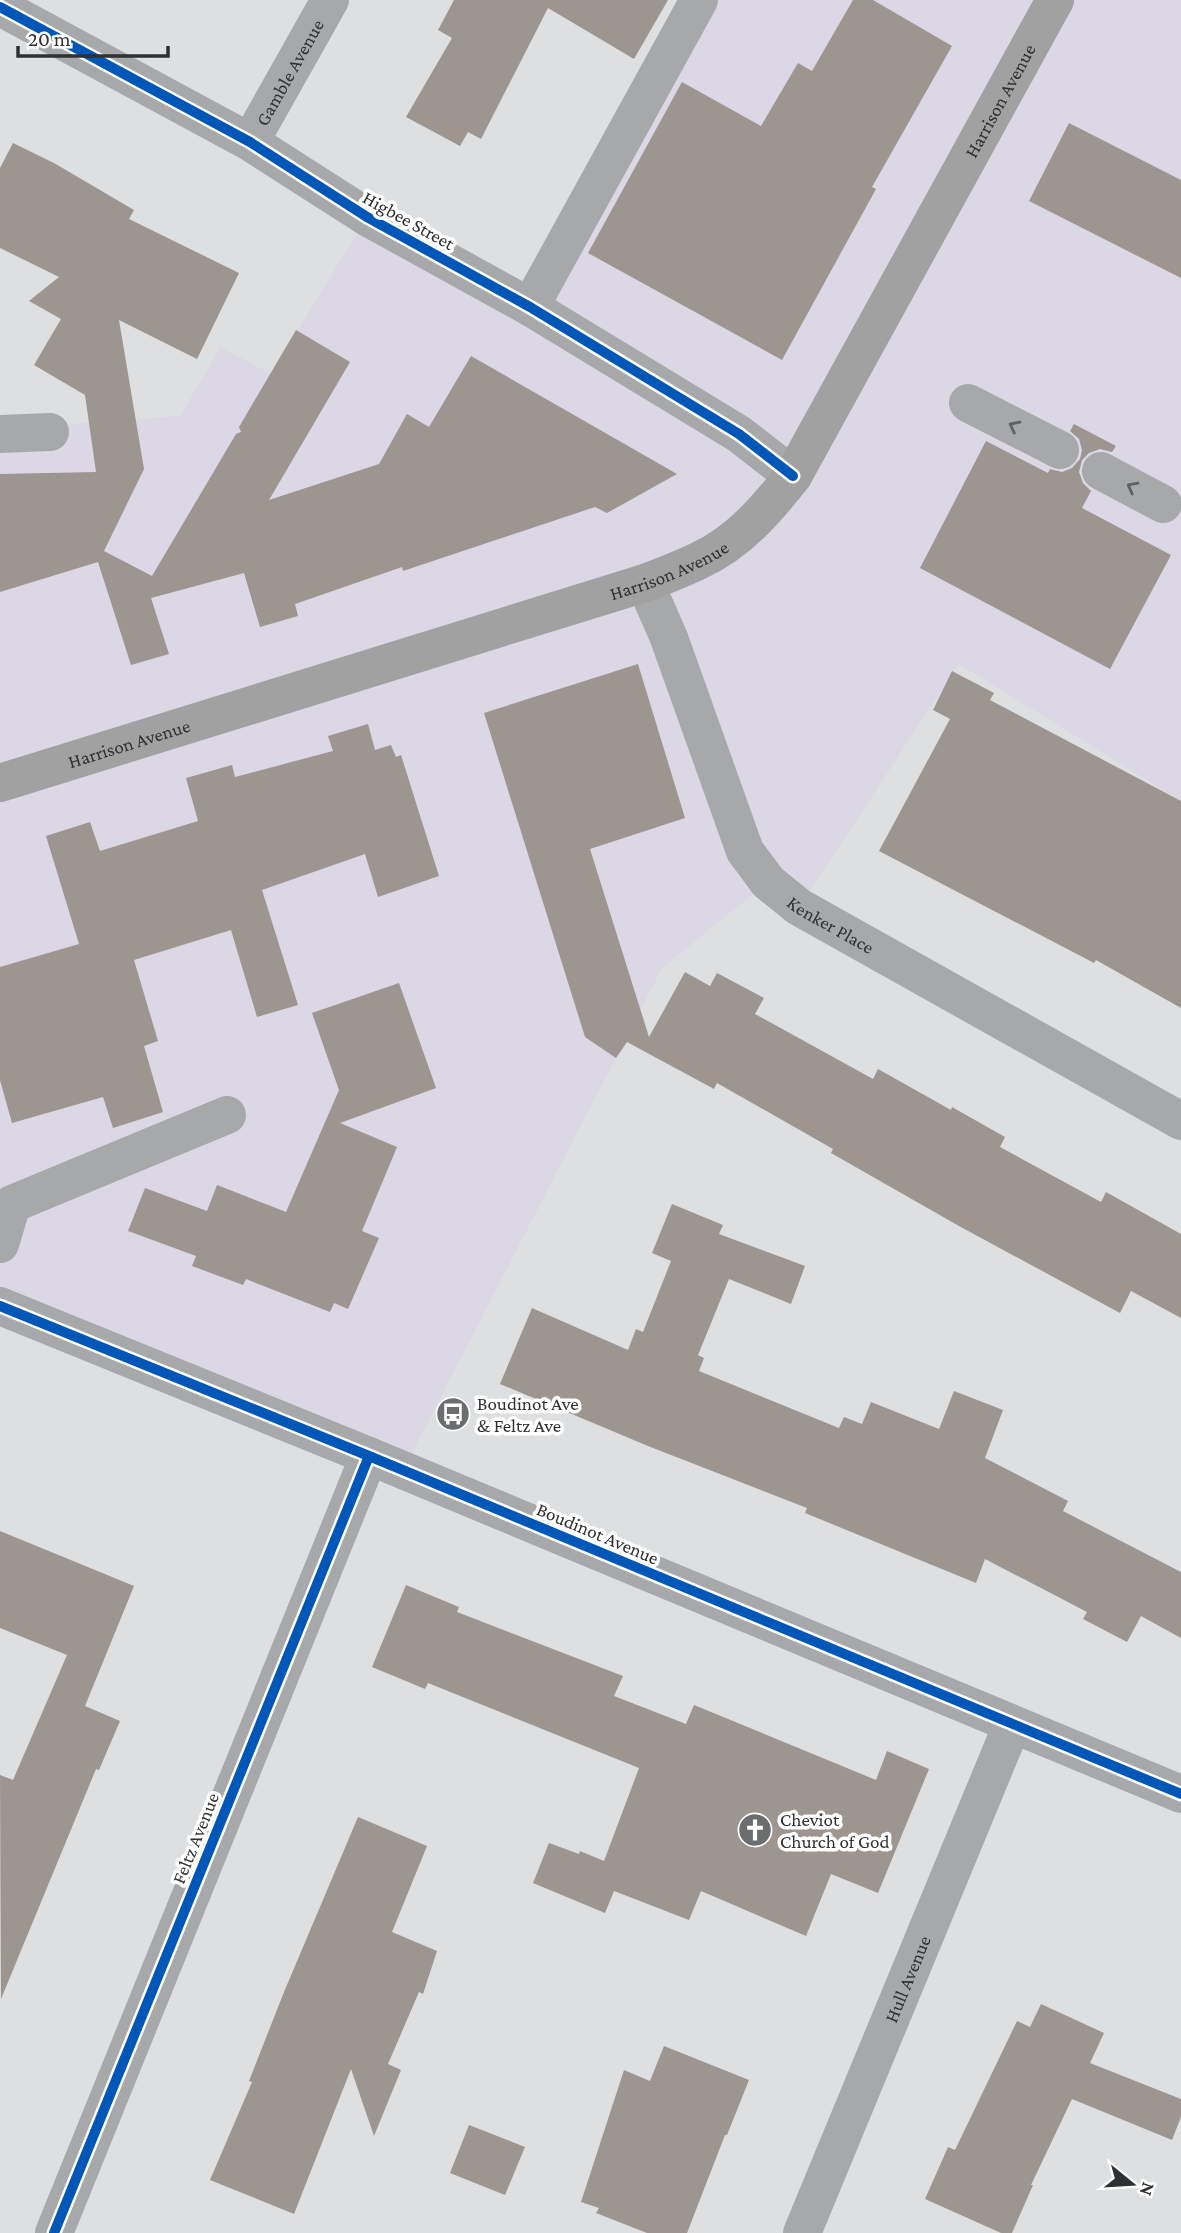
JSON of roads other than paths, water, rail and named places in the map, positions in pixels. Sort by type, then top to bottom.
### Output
[{"type":"main road","name":"Harrison Avenue","points":[[0,783],[645,583],[702,560],[736,537],[767,509],[793,476],[1055,0]]},
{"type":"street","name":"Gamble Avenue","points":[[250,142],[330,0]]},
{"type":"street","points":[[530,307],[699,0]]},
{"type":"street","name":"Higbee Street","points":[[0,7],[250,142],[367,217],[530,307],[739,434],[793,476]]},
{"type":"street","points":[[968,403],[1060,450]]},
{"type":"street","points":[[0,434],[50,432]]},
{"type":"street","points":[[1101,471],[1163,504]]},
{"type":"street","name":"Kenker Place","points":[[645,583],[669,638],[745,851],[768,882],[799,907],[1181,1121]]},
{"type":"street","points":[[0,1244],[6,1198],[227,1115]]},
{"type":"street","name":"Boudinot Avenue","points":[[0,1306],[369,1456],[1181,1794]]},
{"type":"street","name":"Feltz Avenue","points":[[54,2233],[369,1456]]},
{"type":"street","name":"Hull Avenue","points":[[802,2233],[1012,1725]]},
{"type":"place","name":"Boudinot Ave & Feltz Ave","points":[[453,1414]]},
{"type":"place","name":"Cheviot Church of God","points":[[755,1830]]}]
